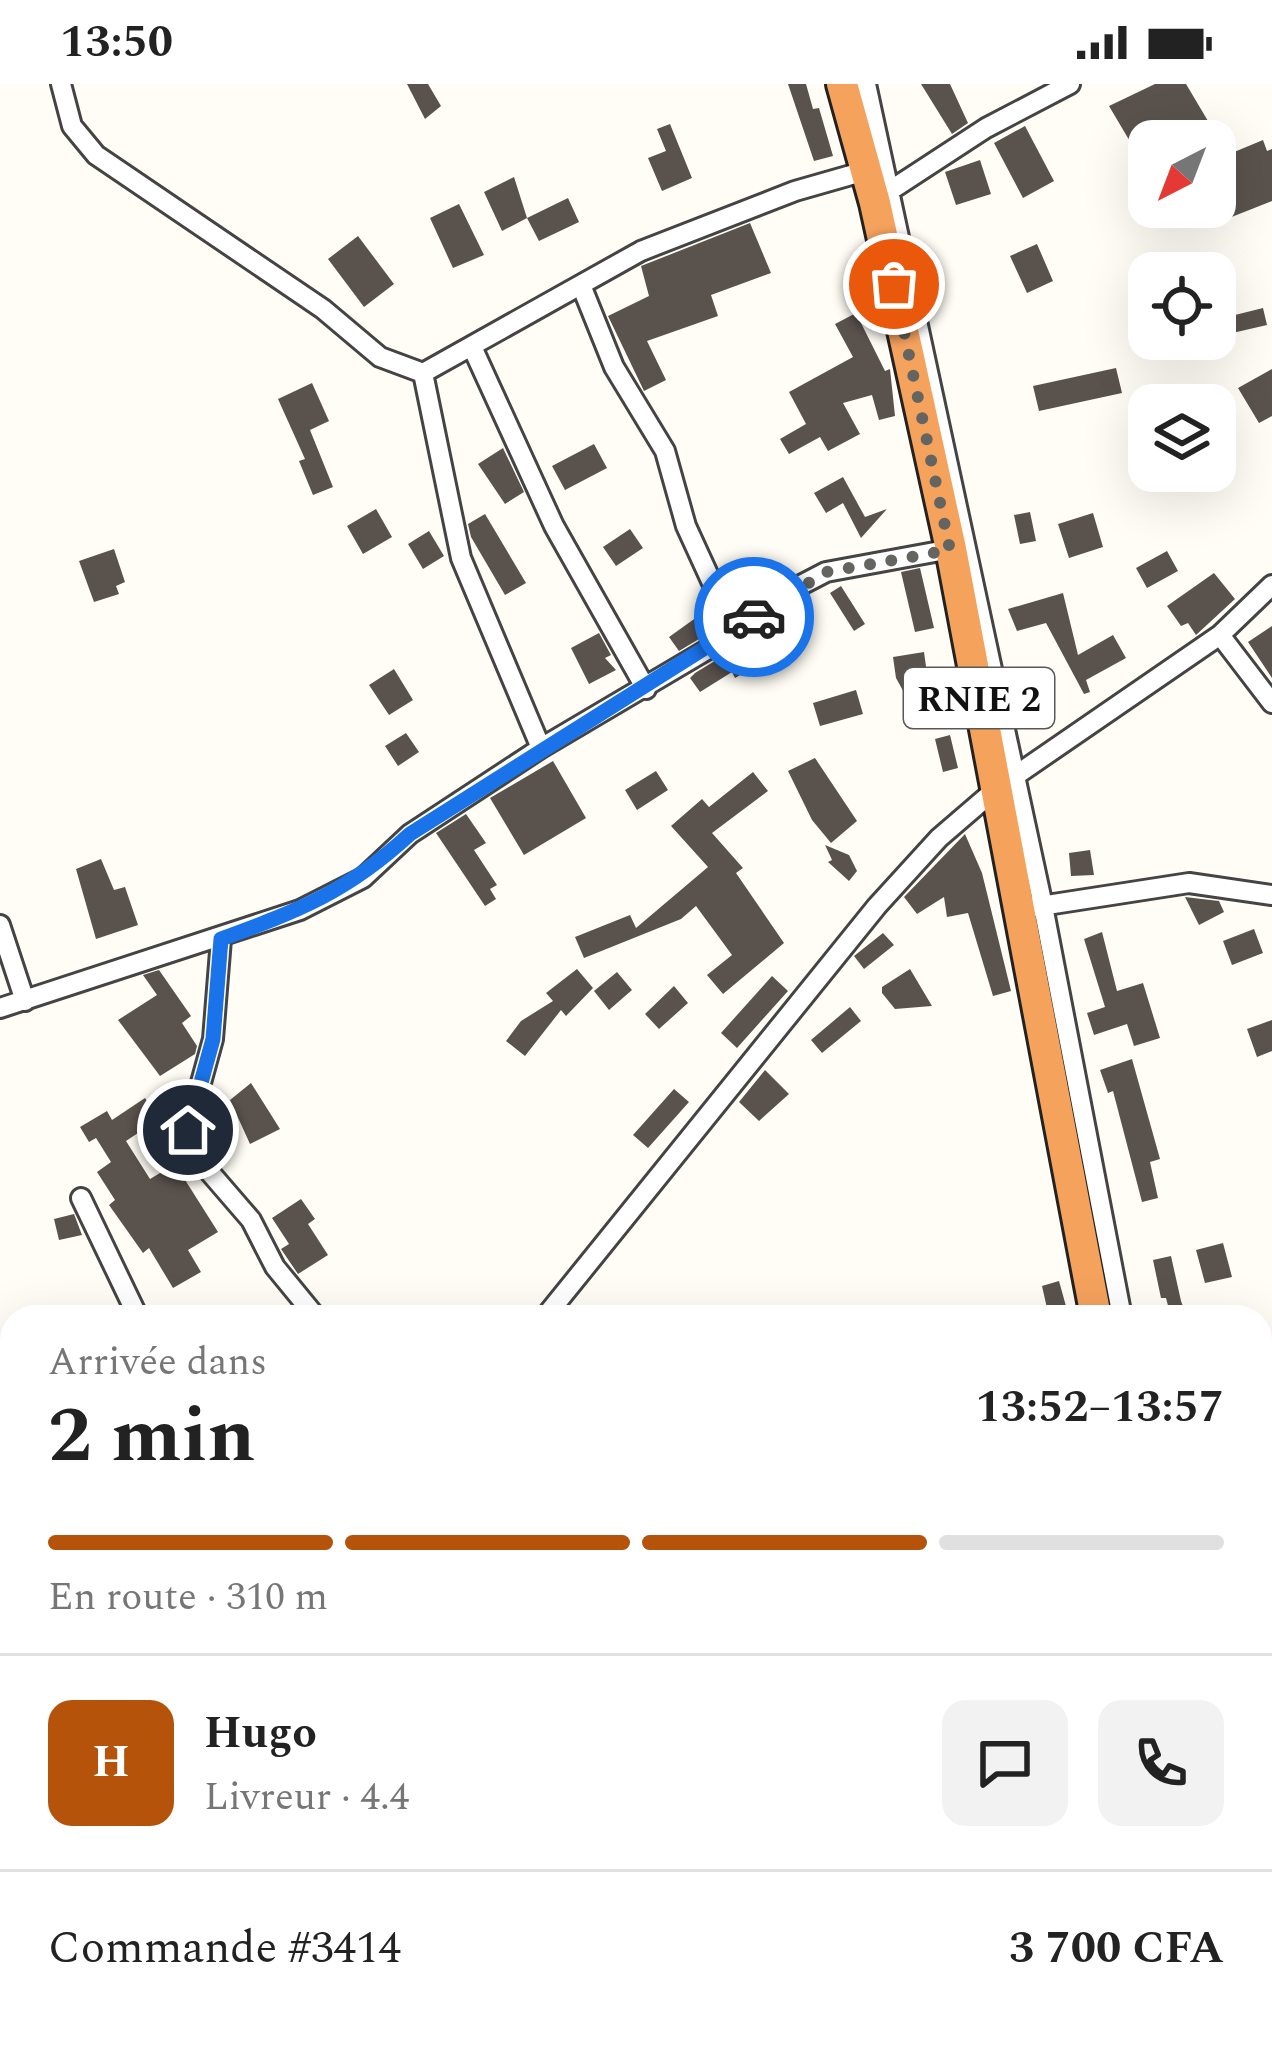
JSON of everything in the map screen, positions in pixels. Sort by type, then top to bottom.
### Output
[{"type":"highway","name":"RNIE 2","points":[[842,84],[865,171],[884,195],[950,550],[1006,783],[1031,908],[1094,1305]]},
{"type":"street","points":[[61,84],[72,126],[96,155],[323,309],[380,357],[423,373],[692,229],[865,171]]},
{"type":"street","points":[[866,84],[884,195],[1006,783]]},
{"type":"street","points":[[884,195],[1070,84]]},
{"type":"street","points":[[581,285],[621,381],[665,451],[686,526],[724,609],[722,641]]},
{"type":"street","points":[[473,349],[554,526],[646,688]]},
{"type":"street","points":[[423,373],[461,558],[541,748]]},
{"type":"street","points":[[0,1008],[300,910],[363,878],[410,834],[826,572],[950,550]]},
{"type":"street","points":[[554,1305],[877,905],[939,838],[1006,783],[1220,635],[1272,585]]},
{"type":"street","points":[[1220,635],[1272,704]]},
{"type":"street","points":[[1119,1305],[1031,908],[1189,883],[1272,896]]},
{"type":"street","points":[[0,925],[25,1001]]},
{"type":"street","points":[[221,939],[213,1039],[188,1130],[194,1154],[251,1220],[275,1267],[306,1305]]},
{"type":"street","points":[[81,1198],[132,1305]]},
{"type":"building","points":[[407,84],[428,84],[441,106],[425,119]]},
{"type":"building","points":[[788,84],[806,84],[813,109],[819,108],[833,156],[814,161]]},
{"type":"building","points":[[921,84],[950,84],[968,123],[952,134]]},
{"type":"building","points":[[1155,84],[1186,84],[1207,120],[1128,120],[1128,138],[1109,106]]},
{"type":"building","points":[[670,124],[692,178],[662,191],[648,158],[666,151],[657,129]]},
{"type":"building","points":[[1025,126],[1054,181],[1023,198],[994,143]]},
{"type":"building","points":[[1263,140],[1267,151],[1272,149],[1272,201],[1236,215],[1236,151]]},
{"type":"building","points":[[980,160],[991,194],[956,205],[945,172]]},
{"type":"building","points":[[514,177],[527,218],[502,231],[484,192]]},
{"type":"building","points":[[568,198],[579,222],[539,241],[527,218]]},
{"type":"building","points":[[459,204],[484,255],[453,268],[430,218]]},
{"type":"building","points":[[750,223],[771,273],[711,295],[718,316],[647,341],[666,380],[644,391],[608,316],[649,296],[641,266]]},
{"type":"building","points":[[358,236],[394,284],[364,307],[328,259]]},
{"type":"building","points":[[1037,244],[1053,281],[1027,293],[1010,256]]},
{"type":"building","points":[[1263,308],[1267,325],[1236,332],[1236,315]]},
{"type":"building","points":[[856,313],[885,371],[890,369],[895,416],[879,420],[872,395],[843,403],[860,434],[828,451],[820,437],[789,454],[780,439],[806,424],[789,392],[853,357],[835,324]]},
{"type":"building","points":[[1116,368],[1122,393],[1039,411],[1033,386]]},
{"type":"building","points":[[1272,369],[1272,416],[1259,423],[1238,388]]},
{"type":"building","points":[[312,383],[329,421],[310,430],[333,487],[313,495],[299,461],[305,459],[278,399]]},
{"type":"building","points":[[594,444],[607,468],[565,490],[552,466]]},
{"type":"building","points":[[503,448],[524,492],[505,504],[478,464]]},
{"type":"building","points":[[843,477],[865,517],[887,509],[861,538],[843,503],[826,513],[814,493]]},
{"type":"building","points":[[376,509],[392,537],[363,554],[347,526]]},
{"type":"building","points":[[1030,512],[1036,541],[1020,544],[1014,515]]},
{"type":"building","points":[[1093,513],[1103,547],[1069,558],[1058,524]]},
{"type":"building","points":[[485,514],[526,583],[505,595],[471,537],[468,524]]},
{"type":"building","points":[[630,529],[643,548],[616,566],[603,547]]},
{"type":"building","points":[[429,531],[444,556],[423,569],[408,544]]},
{"type":"building","points":[[114,549],[125,582],[116,586],[119,594],[94,602],[79,561]]},
{"type":"building","points":[[1167,551],[1178,571],[1147,588],[1136,568]]},
{"type":"building","points":[[920,568],[934,628],[915,632],[901,572]]},
{"type":"building","points":[[1214,573],[1235,599],[1196,635],[1188,623],[1181,626],[1167,606]]},
{"type":"building","points":[[841,586],[865,624],[854,631],[830,593]]},
{"type":"building","points":[[1063,593],[1078,655],[1113,635],[1126,658],[1086,680],[1090,692],[1084,694],[1046,623],[1017,631],[1008,609]]},
{"type":"building","points":[[704,612],[709,633],[679,651],[669,637]]},
{"type":"building","points":[[1272,626],[1272,678],[1248,642]]},
{"type":"building","points":[[599,633],[611,655],[605,658],[616,670],[589,684],[571,648]]},
{"type":"building","points":[[756,636],[764,651],[751,658],[756,666],[735,678],[732,672],[700,692],[690,678],[695,673]]},
{"type":"building","points":[[924,652],[927,674],[916,676],[936,713],[917,716],[896,678],[893,657]]},
{"type":"building","points":[[394,669],[413,700],[389,715],[369,685]]},
{"type":"building","points":[[856,690],[863,714],[820,726],[813,703]]},
{"type":"building","points":[[406,733],[419,752],[398,766],[385,746]]},
{"type":"building","points":[[950,735],[958,768],[943,772],[935,739]]},
{"type":"building","points":[[815,758],[857,821],[831,843],[812,820],[788,771]]},
{"type":"building","points":[[553,761],[586,818],[524,855],[490,798]]},
{"type":"building","points":[[656,771],[668,790],[637,810],[625,790]]},
{"type":"building","points":[[753,772],[768,791],[712,833],[743,868],[736,873],[784,943],[723,994],[707,975],[732,955],[696,906],[681,919],[584,958],[575,937],[630,915],[636,928],[708,867],[671,826],[702,799],[709,807]]},
{"type":"building","points":[[466,814],[486,843],[474,850],[497,885],[490,889],[496,899],[485,906],[436,833]]},
{"type":"building","points":[[965,834],[982,873],[1011,991],[993,996],[968,913],[947,917],[944,897],[917,914],[904,897]]},
{"type":"building","points":[[825,845],[849,855],[857,871],[849,881],[828,862],[832,860]]},
{"type":"building","points":[[1090,850],[1094,875],[1071,876],[1069,853]]},
{"type":"building","points":[[101,859],[114,890],[125,887],[138,925],[96,939],[76,869]]},
{"type":"building","points":[[1185,897],[1219,901],[1224,912],[1199,925]]},
{"type":"building","points":[[1254,929],[1263,953],[1232,965],[1223,941]]},
{"type":"building","points":[[1102,932],[1117,991],[1143,983],[1160,1038],[1134,1046],[1127,1024],[1094,1035],[1087,1013],[1105,1007],[1084,939]]},
{"type":"building","points":[[883,933],[894,945],[864,969],[854,956]]},
{"type":"building","points":[[577,969],[593,988],[566,1016],[561,1010],[525,1056],[506,1041],[521,1021],[553,1001],[546,993]]},
{"type":"building","points":[[910,969],[932,1006],[895,1009],[882,993],[882,987]]},
{"type":"building","points":[[159,970],[191,1016],[182,1023],[197,1046],[195,1054],[160,1076],[118,1020],[157,995],[143,975]]},
{"type":"building","points":[[617,972],[632,990],[609,1010],[594,991]]},
{"type":"building","points":[[772,976],[788,991],[737,1048],[721,1033]]},
{"type":"building","points":[[674,986],[688,1003],[659,1029],[645,1014]]},
{"type":"building","points":[[850,1007],[861,1021],[822,1053],[811,1040]]},
{"type":"building","points":[[1272,1020],[1272,1051],[1257,1057],[1247,1029]]},
{"type":"building","points":[[1132,1059],[1160,1159],[1150,1162],[1158,1198],[1142,1202],[1113,1091],[1108,1093],[1100,1070]]},
{"type":"building","points":[[765,1070],[789,1094],[759,1121],[739,1102]]},
{"type":"building","points":[[251,1083],[280,1129],[250,1144],[230,1100]]},
{"type":"building","points":[[674,1089],[689,1102],[648,1148],[633,1135]]},
{"type":"building","points":[[145,1098],[159,1119],[126,1141],[150,1179],[175,1164],[218,1232],[188,1250],[201,1272],[173,1288],[149,1248],[143,1253],[109,1205],[115,1200],[97,1172],[111,1162],[96,1138],[89,1142],[80,1127],[107,1111],[112,1120]]},
{"type":"building","points":[[301,1199],[315,1219],[308,1224],[328,1255],[298,1274],[281,1249],[289,1244],[272,1218]]},
{"type":"building","points":[[74,1214],[82,1235],[59,1240],[54,1219]]},
{"type":"building","points":[[1223,1243],[1232,1277],[1205,1283],[1196,1250]]},
{"type":"building","points":[[1171,1256],[1182,1305],[1168,1305],[1161,1298],[1153,1260]]},
{"type":"building","points":[[1059,1281],[1066,1305],[1046,1305],[1042,1286]]},
{"type":"way so far","points":[[754,617],[826,572],[950,550],[894,284]]},
{"type":"route","points":[[188,1130],[213,1039],[221,939],[300,910],[363,878],[410,834],[754,617]]}]
